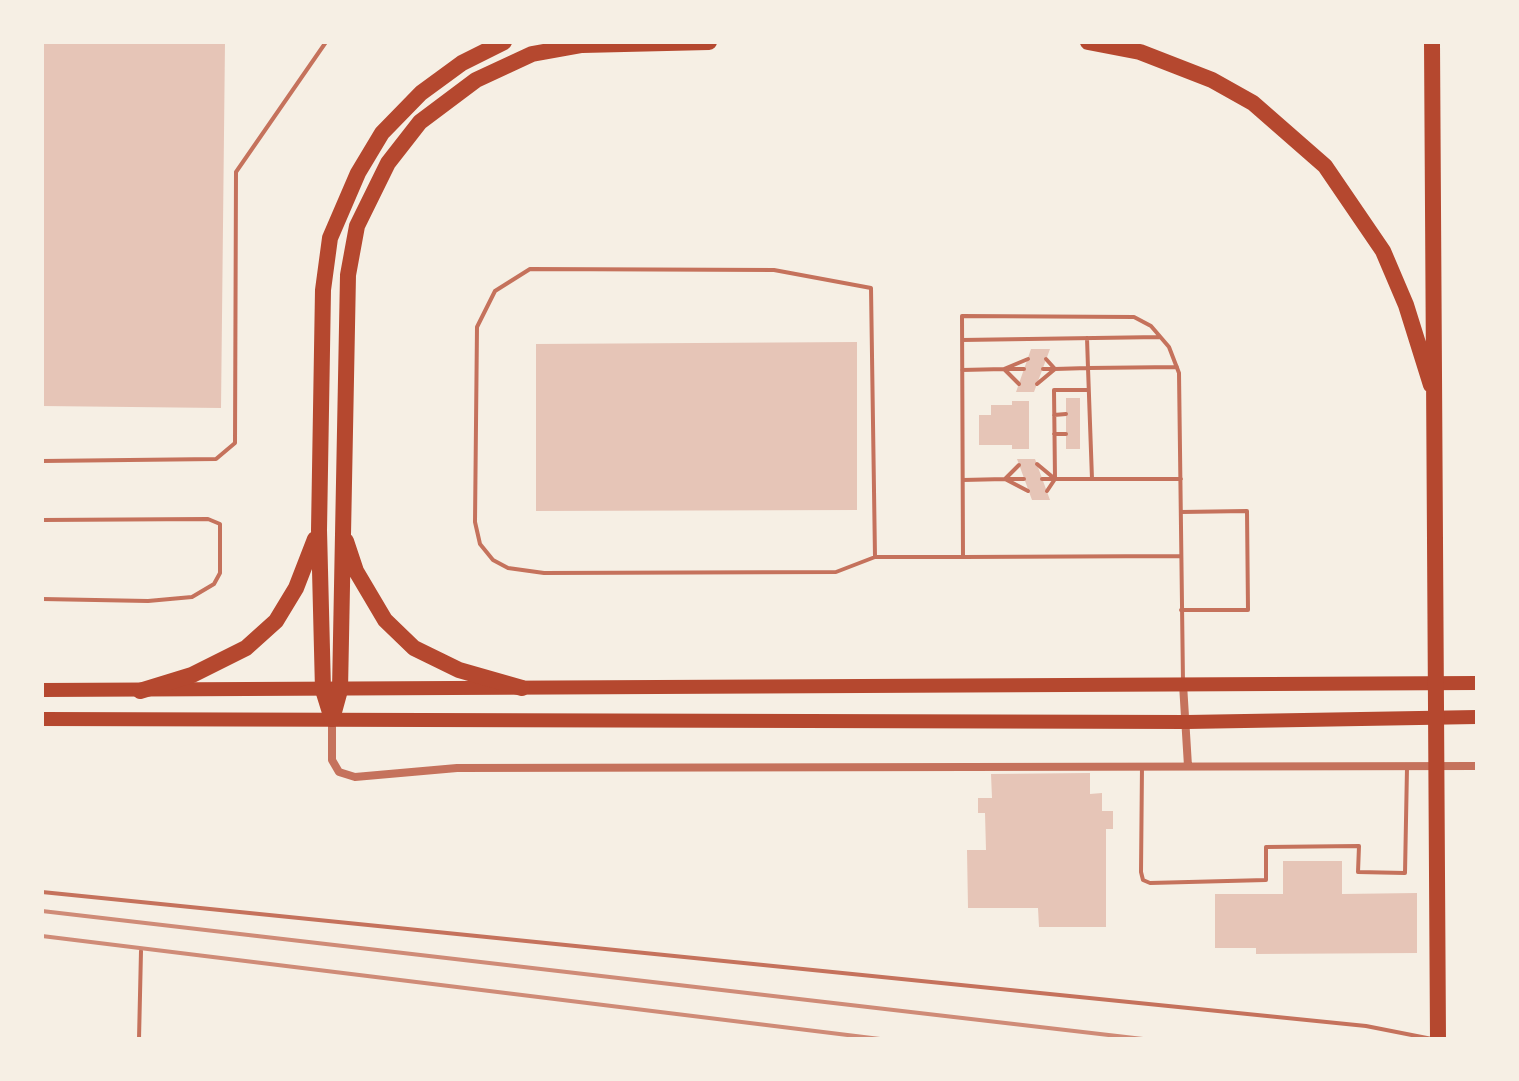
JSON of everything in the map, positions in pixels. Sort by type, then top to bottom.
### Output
[{"type":"highway","points":[[332,719],[323,690],[319,530],[323,290],[330,238],[358,173],[382,133],[421,93],[462,63],[504,42]]},
{"type":"highway","points":[[332,719],[340,690],[348,275],[357,226],[388,163],[431,114],[476,80],[532,54],[582,45],[709,42]]},
{"type":"highway","points":[[1088,42],[1140,52],[1212,80],[1253,103],[1325,166],[1383,251],[1406,305],[1436,401]]},
{"type":"highway","points":[[1432,42],[1436,401],[1436,1039]]},
{"type":"highway","points":[[342,528],[356,571],[385,620],[414,648],[459,670],[522,688]]},
{"type":"highway","points":[[140,691],[192,675],[246,648],[276,621],[296,588],[319,530]]},
{"type":"main road","points":[[42,690],[1477,683]]},
{"type":"main road","points":[[42,719],[1187,722],[1477,717]]},
{"type":"street","points":[[1183,684],[1188,766]]},
{"type":"street","points":[[332,719],[332,760],[339,772],[355,777],[457,768],[1477,766]]},
{"type":"lane","points":[[42,461],[216,459],[235,443],[236,172],[326,42]]},
{"type":"lane","points":[[875,557],[871,288],[774,270],[530,269],[495,291],[477,327],[475,522],[480,544],[493,560],[517,570],[544,573],[836,572],[875,557],[1180,556]]},
{"type":"lane","points":[[963,557],[962,316],[1134,317],[1169,347],[1177,367],[1183,684]]},
{"type":"lane","points":[[962,340],[1160,337]]},
{"type":"lane","points":[[1087,338],[1092,479]]},
{"type":"lane","points":[[1004,369],[1028,359]]},
{"type":"lane","points":[[1046,359],[1055,369]]},
{"type":"lane","points":[[1043,369],[1177,367]]},
{"type":"lane","points":[[1004,369],[1019,384]]},
{"type":"lane","points":[[962,370],[1024,369]]},
{"type":"lane","points":[[1037,384],[1055,369]]},
{"type":"lane","points":[[1047,491],[1055,479],[1054,390],[1089,390]]},
{"type":"lane","points":[[1054,415],[1066,414]]},
{"type":"lane","points":[[1080,414],[1090,414]]},
{"type":"lane","points":[[1054,434],[1066,434]]},
{"type":"lane","points":[[1080,434],[1091,434]]},
{"type":"lane","points":[[1037,464],[1055,479]]},
{"type":"lane","points":[[1005,479],[1019,465]]},
{"type":"lane","points":[[1005,479],[1028,491]]},
{"type":"lane","points":[[963,480],[1024,479]]},
{"type":"lane","points":[[1042,479],[1181,479]]},
{"type":"lane","points":[[1181,512],[1247,511],[1248,610],[1181,610]]},
{"type":"lane","points":[[42,520],[208,519],[220,524],[220,573],[214,584],[192,597],[148,601],[42,599]]},
{"type":"lane","points":[[1142,766],[1141,872],[1143,880],[1150,883],[1266,880],[1266,847],[1359,846],[1358,872],[1405,873],[1407,766]]},
{"type":"lane","points":[[42,892],[1366,1026],[1436,1039]]},
{"type":"lane","points":[[139,1039],[141,951]]},
{"type":"building","points":[[42,42],[225,42],[221,408],[42,406]]},
{"type":"building","points":[[857,342],[857,510],[536,511],[536,344]]},
{"type":"building","points":[[1031,349],[1050,349],[1034,392],[1016,392]]},
{"type":"building","points":[[1066,398],[1080,398],[1080,449],[1066,449]]},
{"type":"building","points":[[1012,401],[1029,401],[1029,449],[1012,449],[1012,445],[979,445],[979,415],[991,415],[991,405],[1012,405]]},
{"type":"building","points":[[1017,459],[1035,459],[1050,500],[1032,500]]},
{"type":"building","points":[[1090,773],[1090,794],[1102,793],[1102,811],[1113,811],[1113,829],[1106,829],[1106,927],[1039,927],[1038,908],[968,908],[967,850],[986,850],[985,813],[978,813],[978,798],[992,798],[991,774]]},
{"type":"building","points":[[1283,861],[1342,861],[1342,894],[1417,893],[1417,953],[1256,954],[1256,948],[1215,948],[1215,894],[1283,894]]},
{"type":"railway","points":[[42,911],[1143,1039]]},
{"type":"railway","points":[[42,936],[880,1039]]}]
